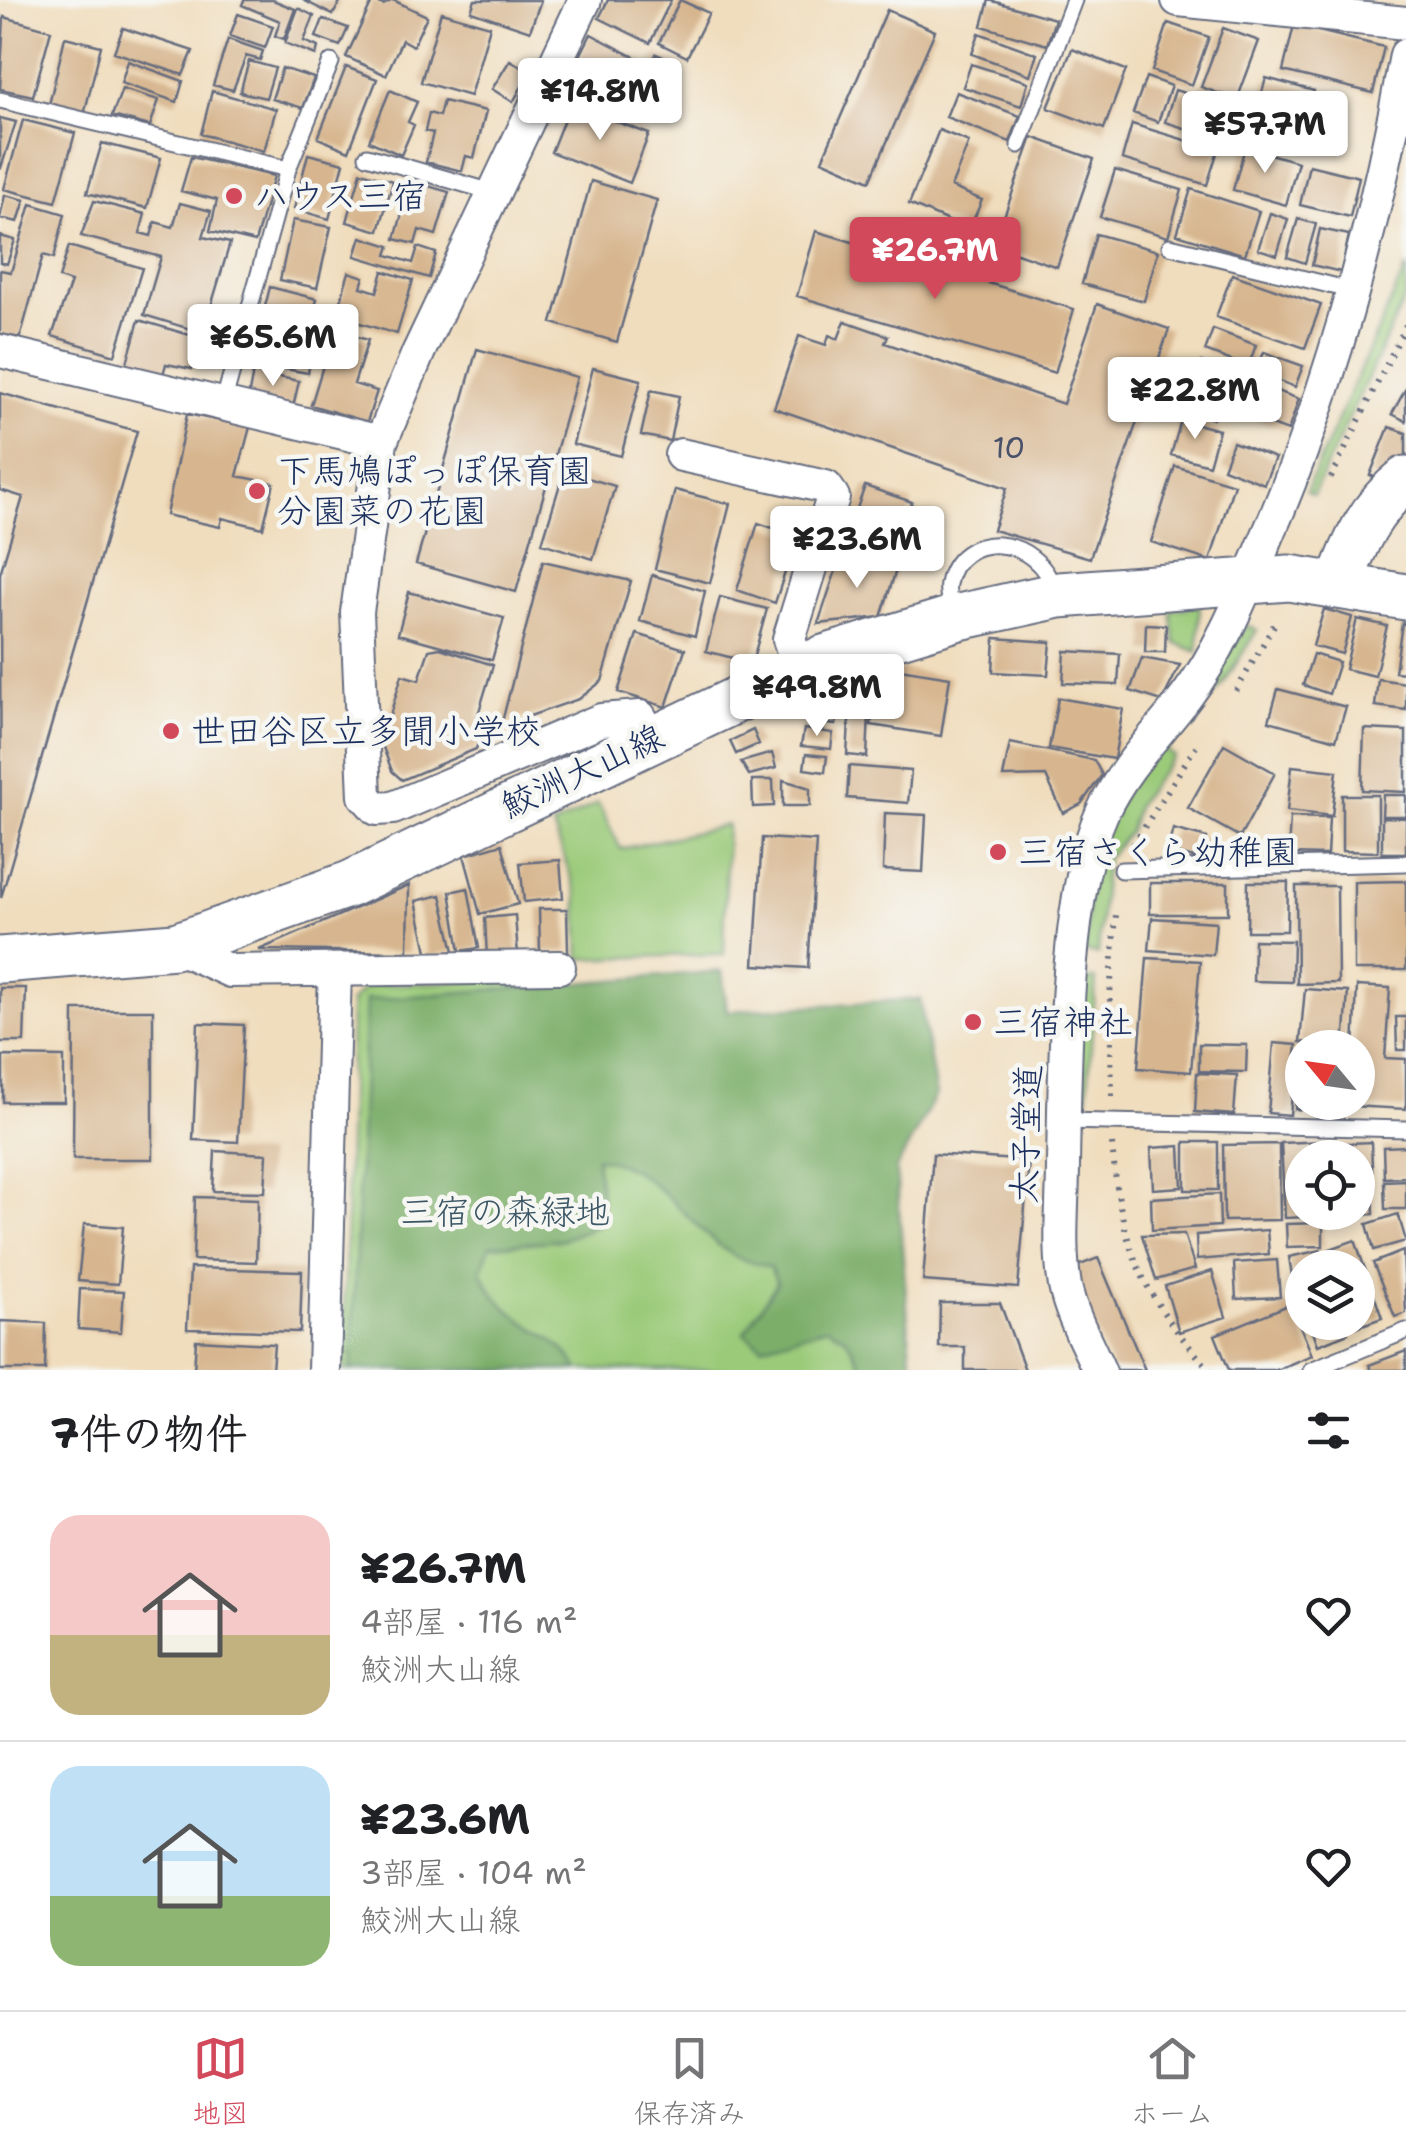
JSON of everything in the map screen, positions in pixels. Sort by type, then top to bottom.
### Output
[{"type":"main road","points":[[1339,586],[1363,526],[1386,495],[1406,479]]},
{"type":"main road","name":"鮫洲大山線","points":[[0,960],[176,946],[350,884],[799,670],[952,619],[1056,596],[1290,578],[1406,597]]},
{"type":"street","points":[[585,0],[492,192],[381,442],[358,612],[365,796],[377,808],[393,808],[601,720],[640,717],[652,738]]},
{"type":"street","points":[[1178,0],[1406,23]]},
{"type":"street","name":"太子堂道","points":[[1099,1370],[1065,1286],[1064,1121],[1075,943],[1088,847],[1118,779],[1188,695],[1246,581],[1289,482],[1350,290],[1394,120],[1406,56]]},
{"type":"street","points":[[0,350],[381,442]]},
{"type":"street","points":[[681,456],[826,487],[833,497],[789,639],[799,670]]},
{"type":"street","points":[[176,946],[230,972],[559,967]]},
{"type":"street","points":[[324,1370],[335,971]]},
{"type":"lane","points":[[1018,145],[1074,0]]},
{"type":"lane","points":[[223,404],[288,169],[330,62]]},
{"type":"lane","points":[[0,100],[288,169]]},
{"type":"lane","points":[[367,156],[492,192]]},
{"type":"lane","points":[[1170,246],[1350,290]]},
{"type":"lane","points":[[952,619],[948,584],[967,555],[980,548],[1004,545],[1031,554],[1050,573],[1056,596]]},
{"type":"lane","points":[[1121,870],[1406,863]]},
{"type":"lane","points":[[1064,1121],[1406,1129]]},
{"type":"lane","points":[[1310,1370],[1406,1331]]},
{"type":"green space","points":[[1406,267],[1406,296],[1313,495],[1306,491]]},
{"type":"green space","points":[[1200,605],[1198,652],[1175,643],[1171,610]]},
{"type":"green space","points":[[1247,625],[1257,630],[1224,683],[1166,751],[1174,756],[1137,804],[1129,831],[1110,855],[1106,852],[1098,954],[1084,952],[1093,863],[1108,821],[1144,763]]},
{"type":"green space","points":[[598,803],[621,849],[727,825],[724,954],[580,959],[577,894],[553,826]]},
{"type":"green space","name":"三宿の森緑地","points":[[722,971],[727,1011],[920,999],[936,1095],[896,1169],[912,1370],[864,1370],[847,1339],[827,1327],[762,1346],[744,1333],[777,1283],[770,1267],[746,1261],[716,1243],[635,1171],[596,1158],[604,1222],[562,1240],[490,1246],[481,1271],[504,1306],[556,1343],[579,1370],[351,1370],[366,1000]]},
{"type":"green space","name":"三宿の森緑地","points":[[536,979],[587,1043],[891,1370],[343,1370],[351,1001],[368,985]]},
{"type":"green space","points":[[1096,979],[1086,1115],[1071,1113],[1082,980]]},
{"type":"building","points":[[244,0],[273,0],[295,9],[284,39],[275,36],[280,21],[242,5]]},
{"type":"building","points":[[303,0],[341,0],[333,15]]},
{"type":"building","points":[[373,0],[383,5],[393,0],[427,16],[413,46],[402,40],[386,75],[346,57]]},
{"type":"building","points":[[475,0],[541,0],[530,31],[471,11]]},
{"type":"building","points":[[608,0],[671,0],[650,43],[599,18]]},
{"type":"building","points":[[680,0],[709,13],[687,57],[659,43]]},
{"type":"building","points":[[989,0],[1055,19],[1047,45],[982,26]]},
{"type":"building","points":[[298,8],[314,16],[304,41],[318,47],[316,55],[285,43]]},
{"type":"building","points":[[887,10],[935,31],[870,181],[822,160]]},
{"type":"building","points":[[441,12],[490,26],[470,96],[421,82]]},
{"type":"building","points":[[238,14],[273,26],[265,48],[230,36]]},
{"type":"building","points":[[4,17],[51,30],[33,96],[0,89]]},
{"type":"building","points":[[323,19],[348,28],[340,46],[316,37]]},
{"type":"building","points":[[1168,23],[1209,37],[1192,85],[1152,71]]},
{"type":"building","points":[[1294,25],[1384,47],[1373,93],[1283,71]]},
{"type":"building","points":[[123,28],[193,51],[183,75],[114,52]]},
{"type":"building","points":[[1223,28],[1259,41],[1237,100],[1201,87]]},
{"type":"building","points":[[979,33],[1037,54],[1030,75],[972,54]]},
{"type":"building","points":[[591,34],[646,63],[632,88],[578,60]]},
{"type":"building","points":[[65,37],[101,46],[84,115],[49,105]]},
{"type":"building","points":[[228,39],[263,51],[260,60],[246,56],[233,90],[213,85]]},
{"type":"building","points":[[1072,49],[1126,70],[1104,129],[1048,108]]},
{"type":"building","points":[[656,54],[680,64],[667,95],[643,84]]},
{"type":"building","points":[[510,60],[530,72],[513,102],[492,89]]},
{"type":"building","points":[[128,61],[183,81],[177,102],[121,83]]},
{"type":"building","points":[[249,61],[275,68],[266,98],[240,92]]},
{"type":"building","points":[[971,64],[1028,82],[1021,106],[963,87]]},
{"type":"building","points":[[346,67],[377,79],[349,151],[318,138]]},
{"type":"building","points":[[282,68],[314,78],[303,108],[272,99]]},
{"type":"building","points":[[582,76],[642,100],[634,119],[575,96]]},
{"type":"building","points":[[1146,77],[1171,86],[1158,122],[1133,113]]},
{"type":"building","points":[[1266,78],[1314,91],[1300,143],[1252,130]]},
{"type":"building","points":[[122,89],[159,100],[150,126],[112,116]]},
{"type":"building","points":[[390,90],[417,102],[408,122],[414,125],[401,155],[369,141]]},
{"type":"building","points":[[1175,90],[1229,107],[1219,139],[1165,122]]},
{"type":"building","points":[[212,91],[276,109],[264,151],[201,134]]},
{"type":"building","points":[[956,92],[1020,116],[1010,142],[946,117]]},
{"type":"building","points":[[443,101],[486,111],[474,158],[466,156],[462,171],[426,162],[433,133],[425,131],[429,113],[439,116]]},
{"type":"building","points":[[570,104],[649,134],[630,183],[551,152]]},
{"type":"building","points":[[0,118],[16,122],[1,168],[0,167]]},
{"type":"building","points":[[23,120],[75,133],[56,202],[4,189]]},
{"type":"building","points":[[1132,124],[1218,150],[1207,185],[1122,159]]},
{"type":"building","points":[[939,130],[969,142],[951,187],[982,200],[969,230],[909,204]]},
{"type":"building","points":[[1032,137],[1094,159],[1057,267],[994,245]]},
{"type":"building","points":[[102,143],[161,158],[147,208],[87,193]]},
{"type":"building","points":[[1245,147],[1298,162],[1286,205],[1233,190]]},
{"type":"building","points":[[308,154],[344,163],[329,219],[294,209]]},
{"type":"building","name":"ハウス三宿","points":[[191,157],[274,176],[255,242],[210,231],[217,200],[181,191]]},
{"type":"building","points":[[1309,165],[1359,177],[1350,217],[1300,205]]},
{"type":"building","points":[[1115,170],[1182,190],[1168,237],[1100,217]]},
{"type":"building","points":[[361,172],[393,181],[379,231],[347,222]]},
{"type":"building","points":[[411,181],[449,192],[436,235],[419,230],[415,244],[395,239]]},
{"type":"building","points":[[591,181],[657,200],[617,342],[552,323]]},
{"type":"building","points":[[1191,189],[1259,211],[1245,255],[1177,234]]},
{"type":"building","points":[[5,195],[25,200],[18,222],[0,218]]},
{"type":"building","points":[[94,201],[145,214],[140,233],[151,236],[155,222],[173,227],[180,203],[211,211],[203,237],[230,243],[203,333],[144,315],[161,257],[81,236]]},
{"type":"building","points":[[31,204],[65,214],[54,258],[43,255],[20,338],[0,334],[0,270],[11,272]]},
{"type":"building","points":[[1270,213],[1288,219],[1277,255],[1258,249]]},
{"type":"building","points":[[1298,219],[1316,224],[1305,263],[1287,257]]},
{"type":"building","points":[[293,220],[331,227],[317,288],[280,280]]},
{"type":"building","points":[[1320,229],[1349,235],[1341,272],[1312,265]]},
{"type":"building","points":[[816,231],[1074,309],[1055,373],[797,296]]},
{"type":"building","points":[[1096,234],[1158,251],[1144,301],[1082,284]]},
{"type":"building","points":[[0,236],[15,240],[7,264],[0,262]]},
{"type":"building","points":[[361,237],[390,246],[387,255],[413,263],[418,247],[436,253],[429,278],[355,256]]},
{"type":"building","points":[[69,246],[142,268],[115,355],[52,336],[71,282],[59,278]]},
{"type":"building","points":[[383,271],[413,280],[397,334],[336,316],[349,272],[364,277],[361,287],[377,292]]},
{"type":"building","points":[[1232,274],[1321,305],[1305,348],[1216,317]]},
{"type":"building","points":[[270,287],[317,299],[307,339],[260,326]]},
{"type":"building","points":[[1097,304],[1169,329],[1090,558],[993,530],[1007,488],[774,408],[799,336],[826,345],[829,335],[838,339],[845,321],[888,336],[885,343],[1063,404]]},
{"type":"building","points":[[139,320],[200,338],[192,369],[166,364],[162,378],[125,370]]},
{"type":"building","points":[[1213,329],[1256,345],[1248,367],[1205,351]]},
{"type":"building","points":[[334,330],[368,340],[354,384],[377,391],[367,422],[311,405]]},
{"type":"building","points":[[263,336],[313,347],[308,373],[257,364]]},
{"type":"building","points":[[477,349],[577,377],[516,592],[416,564]]},
{"type":"building","points":[[1264,352],[1303,366],[1295,387],[1256,372]]},
{"type":"building","points":[[1201,362],[1229,372],[1213,419],[1184,409]]},
{"type":"building","points":[[593,368],[641,380],[621,456],[573,444]]},
{"type":"building","points":[[253,372],[299,381],[293,407],[248,398]]},
{"type":"building","points":[[1258,384],[1299,399],[1288,431],[1247,416]]},
{"type":"building","points":[[1406,388],[1406,421],[1392,414]]},
{"type":"building","points":[[651,390],[679,396],[670,441],[641,435]]},
{"type":"building","points":[[0,393],[137,431],[1,898],[0,574],[23,497],[0,490]]},
{"type":"building","points":[[187,414],[250,427],[237,476],[274,483],[263,528],[222,518],[220,527],[166,515]]},
{"type":"building","points":[[1181,420],[1219,430],[1209,465],[1171,455]]},
{"type":"building","points":[[1389,427],[1406,433],[1406,461],[1385,481],[1370,475]]},
{"type":"building","points":[[1233,442],[1275,458],[1264,484],[1223,468]]},
{"type":"building","points":[[1175,466],[1234,484],[1210,561],[1151,542]]},
{"type":"building","points":[[564,471],[615,486],[593,559],[542,543]]},
{"type":"building","points":[[865,486],[912,502],[904,527],[856,511]]},
{"type":"building","points":[[675,490],[730,504],[710,583],[655,569]]},
{"type":"building","points":[[855,520],[911,541],[903,564],[846,544]]},
{"type":"building","points":[[758,523],[797,536],[775,603],[737,590]]},
{"type":"building","points":[[842,552],[896,570],[881,617],[818,624]]},
{"type":"building","points":[[543,561],[631,581],[602,681],[579,699],[501,726]]},
{"type":"building","points":[[652,575],[705,591],[695,636],[640,621]]},
{"type":"building","points":[[409,592],[504,618],[492,660],[398,634]]},
{"type":"building","points":[[720,597],[767,609],[752,663],[706,651]]},
{"type":"building","points":[[1324,609],[1352,617],[1342,654],[1313,646]]},
{"type":"building","points":[[1357,619],[1387,626],[1375,676],[1345,669]]},
{"type":"building","points":[[1402,623],[1406,624],[1406,673],[1395,672]]},
{"type":"building","points":[[1146,624],[1166,625],[1165,652],[1145,652]]},
{"type":"building","points":[[637,634],[685,649],[666,707],[618,692]]},
{"type":"building","points":[[995,638],[1051,642],[1048,675],[993,672]]},
{"type":"building","points":[[440,648],[493,665],[477,718],[486,720],[476,749],[402,780],[392,771],[373,721],[390,715],[402,675],[419,680],[429,650]]},
{"type":"building","points":[[1065,651],[1120,654],[1118,685],[1063,683]]},
{"type":"building","points":[[1313,654],[1339,662],[1329,694],[1303,685]]},
{"type":"building","points":[[1142,658],[1180,665],[1162,701],[1130,691]]},
{"type":"building","points":[[881,666],[950,677],[941,736],[871,725]]},
{"type":"building","points":[[1378,679],[1406,683],[1406,710],[1375,706]]},
{"type":"building","points":[[1278,689],[1346,707],[1336,740],[1269,721]]},
{"type":"building","points":[[851,690],[870,691],[867,757],[847,755]]},
{"type":"building","points":[[809,698],[839,702],[836,725],[806,721]]},
{"type":"building","points":[[1058,698],[1123,709],[1114,759],[1049,748]]},
{"type":"building","points":[[804,729],[833,733],[831,749],[801,746]]},
{"type":"building","points":[[1364,729],[1406,731],[1406,792],[1362,790]]},
{"type":"building","points":[[753,730],[759,744],[736,754],[730,741]]},
{"type":"building","points":[[1010,743],[1094,760],[1102,775],[1081,804],[1063,813],[1046,776],[1003,777]]},
{"type":"building","points":[[1224,744],[1275,773],[1240,837],[1188,808]]},
{"type":"building","points":[[772,753],[776,768],[749,775],[741,762]]},
{"type":"building","points":[[806,754],[827,756],[825,772],[804,769]]},
{"type":"building","points":[[849,766],[911,771],[908,803],[847,798]]},
{"type":"building","points":[[1292,766],[1337,771],[1332,816],[1287,811]]},
{"type":"building","points":[[752,780],[773,780],[774,806],[753,807]]},
{"type":"building","points":[[783,780],[810,788],[810,806],[783,806]]},
{"type":"building","points":[[1342,795],[1378,795],[1378,852],[1342,851]]},
{"type":"building","points":[[1383,795],[1406,795],[1406,816],[1382,816]]},
{"type":"building","points":[[885,813],[926,815],[923,872],[883,870]]},
{"type":"building","points":[[1290,817],[1329,818],[1327,855],[1288,854]]},
{"type":"building","points":[[1382,817],[1406,818],[1406,853],[1382,853]]},
{"type":"building","points":[[1173,829],[1207,838],[1202,860],[1167,851]]},
{"type":"building","points":[[762,838],[816,841],[808,968],[754,965]]},
{"type":"building","points":[[502,844],[518,904],[480,914],[464,855]]},
{"type":"building","points":[[560,860],[563,898],[524,902],[520,863]]},
{"type":"building","points":[[1406,881],[1406,970],[1354,970],[1354,882]]},
{"type":"building","points":[[1248,882],[1288,882],[1287,931],[1247,931]]},
{"type":"building","points":[[1150,883],[1228,883],[1228,914],[1150,914]]},
{"type":"building","points":[[409,885],[408,952],[259,950]]},
{"type":"building","points":[[1296,886],[1337,886],[1338,983],[1297,984]]},
{"type":"building","points":[[468,888],[479,948],[460,951],[450,892]]},
{"type":"building","points":[[441,895],[454,951],[428,956],[416,901]]},
{"type":"building","points":[[539,909],[567,909],[568,951],[540,952]]},
{"type":"building","points":[[515,915],[518,955],[487,958],[485,918]]},
{"type":"building","points":[[1152,918],[1216,922],[1213,955],[1149,950]]},
{"type":"building","points":[[1254,940],[1293,941],[1292,982],[1253,981]]},
{"type":"building","points":[[1147,958],[1200,961],[1191,1072],[1138,1068]]},
{"type":"building","points":[[1357,986],[1390,988],[1385,1058],[1406,1059],[1406,1109],[1375,1107],[1375,1030],[1355,1030]]},
{"type":"building","points":[[0,988],[26,988],[24,1042],[0,1042]]},
{"type":"building","points":[[1305,989],[1348,992],[1345,1030],[1301,1030]]},
{"type":"building","points":[[74,1010],[153,1010],[153,1159],[73,1159]]},
{"type":"building","points":[[1396,1017],[1406,1017],[1406,1050],[1397,1050]]},
{"type":"building","points":[[198,1023],[244,1025],[238,1142],[193,1140]]},
{"type":"building","points":[[1274,1043],[1285,1044],[1285,1115],[1268,1113]]},
{"type":"building","points":[[1199,1044],[1247,1045],[1246,1072],[1199,1071]]},
{"type":"building","points":[[3,1056],[64,1057],[64,1102],[3,1102]]},
{"type":"building","points":[[1197,1073],[1237,1075],[1234,1115],[1195,1112]]},
{"type":"building","points":[[1185,1142],[1218,1142],[1218,1190],[1185,1190]]},
{"type":"building","points":[[1281,1143],[1285,1143],[1285,1218]]},
{"type":"building","points":[[1279,1144],[1280,1220],[1224,1221],[1223,1145]]},
{"type":"building","points":[[1180,1146],[1182,1187],[1153,1189],[1151,1148]]},
{"type":"building","points":[[1406,1146],[1406,1177],[1384,1178],[1383,1147]]},
{"type":"building","points":[[215,1151],[267,1154],[265,1192],[213,1191]]},
{"type":"building","points":[[933,1154],[1029,1161],[1018,1288],[923,1281]]},
{"type":"building","points":[[1406,1180],[1406,1209],[1385,1209],[1384,1181]]},
{"type":"building","points":[[1219,1194],[1220,1226],[1152,1230],[1151,1198]]},
{"type":"building","points":[[195,1197],[258,1199],[256,1262],[193,1260]]},
{"type":"building","points":[[1398,1214],[1406,1241],[1374,1250],[1369,1230],[1375,1230],[1375,1221]]},
{"type":"building","points":[[84,1224],[123,1227],[118,1284],[78,1281]]},
{"type":"building","points":[[1267,1230],[1269,1254],[1197,1260],[1196,1235]]},
{"type":"building","points":[[1286,1230],[1323,1230],[1323,1246],[1287,1247]]},
{"type":"building","points":[[1184,1234],[1195,1269],[1156,1280],[1142,1235]]},
{"type":"building","points":[[1355,1240],[1358,1250],[1330,1250]]},
{"type":"building","points":[[1403,1251],[1406,1313],[1395,1317],[1375,1262]]},
{"type":"building","points":[[1098,1258],[1145,1370],[1112,1370],[1070,1269]]},
{"type":"building","points":[[1277,1260],[1280,1297],[1236,1299],[1234,1263]]},
{"type":"building","points":[[190,1268],[302,1271],[300,1332],[187,1329]]},
{"type":"building","points":[[1212,1271],[1226,1317],[1179,1332],[1165,1286]]},
{"type":"building","points":[[80,1289],[124,1291],[121,1332],[78,1329]]},
{"type":"building","points":[[1375,1298],[1382,1318],[1375,1321]]},
{"type":"building","points":[[940,1303],[1000,1303],[1025,1370],[965,1370],[965,1347],[939,1347]]},
{"type":"building","points":[[1285,1306],[1285,1340],[1306,1340],[1312,1355],[1276,1370],[1229,1370],[1215,1335]]},
{"type":"building","points":[[0,1321],[46,1323],[45,1370],[0,1370]]},
{"type":"building","points":[[196,1340],[274,1344],[272,1370],[194,1370]]},
{"type":"building","points":[[1406,1351],[1406,1370],[1371,1370],[1369,1365]]},
{"type":"place","name":"ハウス三宿","points":[[234,196]]},
{"type":"place","name":"下馬鳩ぽっぽ保育園 分園菜の花園","points":[[257,491]]},
{"type":"place","name":"世田谷区立多聞小学校","points":[[171,731]]},
{"type":"place","name":"三宿さくら幼稚園","points":[[998,852]]},
{"type":"place","name":"三宿神社","points":[[973,1022]]}]
